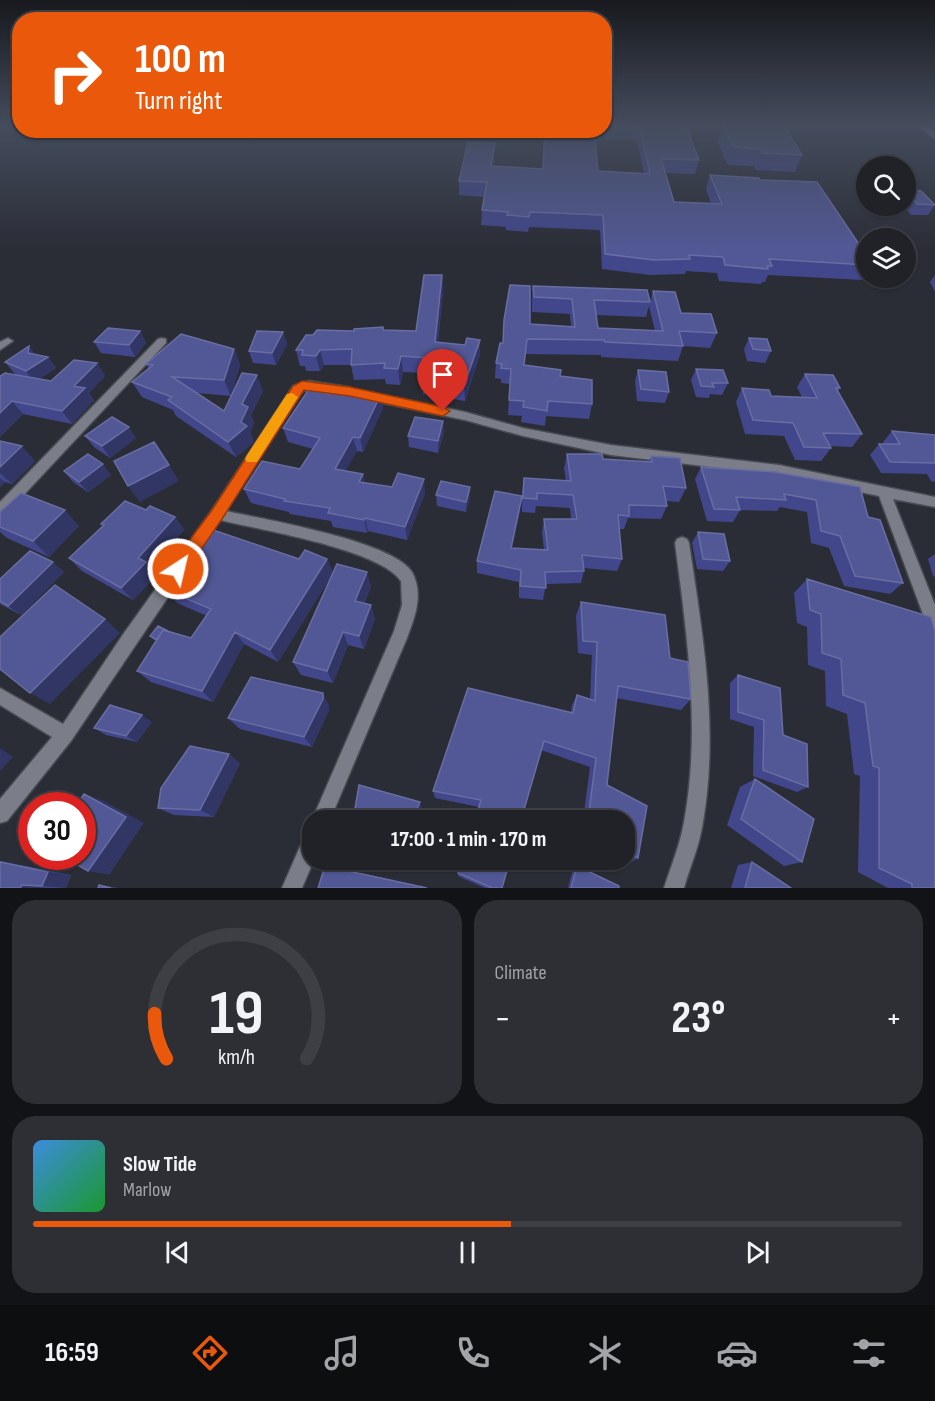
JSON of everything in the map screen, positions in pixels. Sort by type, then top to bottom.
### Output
[{"type":"street","points":[[0,511],[162,341]]},
{"type":"street","points":[[0,814],[65,735],[217,514],[297,389],[309,385],[465,416],[522,432],[611,450],[779,470],[935,502]]},
{"type":"street","points":[[884,491],[935,625]]},
{"type":"street","points":[[217,514],[362,550],[388,560],[404,572],[411,584],[410,609],[398,641],[370,712],[326,810]]},
{"type":"street","points":[[674,888],[693,825],[700,765],[702,720],[696,650],[682,543]]},
{"type":"street","points":[[0,696],[65,735]]},
{"type":"street","points":[[292,888],[302,865]]},
{"type":"building","points":[[462,167],[598,167],[598,171],[650,174],[648,167],[664,167],[674,202],[722,204],[710,175],[817,182],[856,240],[856,264],[769,259],[772,266],[767,266],[768,269],[725,265],[723,257],[689,255],[690,259],[654,260],[605,254],[603,215],[530,212],[529,217],[507,215],[508,212],[482,210],[487,182],[459,181]]},
{"type":"building","points":[[916,191],[921,191],[935,205],[917,204]]},
{"type":"building","points":[[424,275],[442,275],[435,342],[465,345],[467,338],[480,340],[464,386],[422,378],[428,358],[401,356],[398,369],[384,368],[385,363],[351,365],[352,349],[320,350],[316,356],[302,355],[303,350],[296,350],[306,335],[313,335],[317,330],[354,331],[354,329],[383,327],[383,330],[416,331]]},
{"type":"building","points":[[510,285],[530,286],[530,324],[575,327],[572,299],[534,297],[533,286],[647,290],[650,302],[594,300],[598,328],[663,331],[653,291],[675,292],[681,313],[711,314],[717,333],[679,331],[683,346],[605,342],[604,340],[527,339],[524,365],[561,370],[560,376],[592,380],[592,404],[548,401],[547,411],[523,407],[524,401],[509,400],[511,369],[501,368],[502,364],[496,363],[500,343],[503,343]]},
{"type":"building","points":[[108,328],[140,331],[129,345],[94,342]]},
{"type":"building","points":[[257,331],[283,332],[272,353],[249,351]]},
{"type":"building","points":[[181,334],[234,349],[224,380],[172,377],[224,411],[242,373],[257,375],[242,404],[248,407],[241,422],[247,426],[228,442],[168,400],[172,397],[132,382],[153,365],[146,364]]},
{"type":"building","points":[[749,338],[767,339],[771,351],[753,349]]},
{"type":"building","points":[[29,346],[28,353],[48,357],[26,371],[5,362]]},
{"type":"building","points":[[74,360],[97,363],[74,386],[85,388],[62,411],[12,401],[0,413],[0,376],[5,373],[51,381]]},
{"type":"building","points":[[696,369],[723,370],[728,383],[712,383],[714,387],[701,386]]},
{"type":"building","points":[[638,370],[666,372],[669,392],[641,389]]},
{"type":"building","points":[[805,374],[833,375],[840,388],[836,388],[862,434],[823,433],[831,448],[804,447],[793,423],[753,420],[742,388],[769,390],[771,396],[817,398]]},
{"type":"building","points":[[336,386],[381,394],[360,438],[353,437],[335,469],[363,474],[359,482],[392,487],[398,473],[424,479],[405,527],[328,513],[330,508],[284,501],[285,499],[244,489],[262,461],[300,469],[320,438],[283,428],[309,389],[330,394]]},
{"type":"building","points":[[112,417],[129,427],[102,446],[85,436]]},
{"type":"building","points":[[415,417],[443,421],[438,441],[408,436]]},
{"type":"building","points":[[892,431],[935,435],[935,463],[890,462],[879,444],[900,444]]},
{"type":"building","points":[[0,441],[22,446],[0,467]]},
{"type":"building","points":[[154,442],[169,465],[128,486],[114,461]]},
{"type":"building","points":[[88,454],[103,464],[79,482],[64,471]]},
{"type":"building","points":[[567,454],[602,454],[603,459],[652,462],[651,456],[680,458],[686,488],[663,486],[667,506],[629,505],[629,516],[618,515],[622,559],[582,555],[584,571],[545,572],[546,588],[520,586],[521,570],[477,561],[495,491],[522,496],[511,548],[548,550],[544,519],[577,519],[573,495],[537,493],[537,499],[523,498],[524,478],[571,481]]},
{"type":"building","points":[[701,467],[775,472],[860,487],[868,517],[880,520],[903,583],[855,576],[840,536],[821,531],[816,500],[784,494],[786,500],[736,497],[740,510],[714,509]]},
{"type":"building","points":[[441,481],[470,487],[466,502],[436,495]]},
{"type":"building","points":[[21,493],[65,510],[33,541],[0,527],[0,512]]},
{"type":"building","points":[[125,501],[146,510],[150,506],[175,517],[138,558],[146,562],[121,588],[69,558],[104,525],[101,524]]},
{"type":"building","points":[[213,530],[299,559],[305,550],[327,559],[270,650],[235,632],[202,691],[137,671],[163,630],[191,638],[211,609],[166,590]]},
{"type":"building","points":[[698,532],[724,534],[730,561],[703,559]]},
{"type":"building","points":[[30,551],[53,562],[8,606],[0,601],[0,579]]},
{"type":"building","points":[[337,564],[367,572],[355,601],[371,605],[359,636],[343,632],[327,671],[293,662]]},
{"type":"building","points":[[807,579],[931,617],[935,632],[935,888],[912,888],[912,884],[879,868],[879,768],[873,766],[865,703],[843,695],[841,659],[822,653],[821,614],[810,610]]},
{"type":"building","points":[[55,585],[105,619],[30,693],[0,669],[0,637]]},
{"type":"building","points":[[581,602],[665,615],[670,658],[688,662],[691,699],[618,686],[607,785],[647,806],[638,858],[635,857],[635,810],[589,810],[596,758],[544,741],[524,810],[478,810],[481,800],[433,791],[468,688],[573,713],[577,695],[595,701],[597,642],[583,641]]},
{"type":"building","points":[[158,626],[168,631],[163,630],[157,640],[150,636]]},
{"type":"building","points":[[738,675],[780,688],[783,735],[807,744],[808,787],[763,770],[764,720],[738,712]]},
{"type":"building","points":[[251,677],[323,693],[323,699],[304,737],[228,718]]},
{"type":"building","points":[[110,705],[142,715],[126,736],[94,728]]},
{"type":"building","points":[[190,746],[229,754],[200,810],[158,808],[161,788]]},
{"type":"building","points":[[755,779],[814,819],[802,862],[741,819]]},
{"type":"building","points":[[359,785],[420,802],[416,810],[355,810]]},
{"type":"building","points":[[96,801],[126,817],[96,860]]},
{"type":"building","points":[[0,862],[18,866],[18,870],[48,872],[42,886],[22,885],[20,888],[0,888]]},
{"type":"building","points":[[752,862],[791,888],[745,888]]},
{"type":"building","points":[[324,870],[344,870],[427,888],[318,888]]},
{"type":"building","points":[[459,870],[507,870],[502,888],[492,888],[458,873]]},
{"type":"building","points":[[576,870],[585,870],[619,886],[619,888],[571,888]]},
{"type":"slow traffic","points":[[252,459],[292,397]]},
{"type":"route","points":[[178,569],[217,514],[297,389],[302,386],[309,385],[350,392],[443,411]]}]
